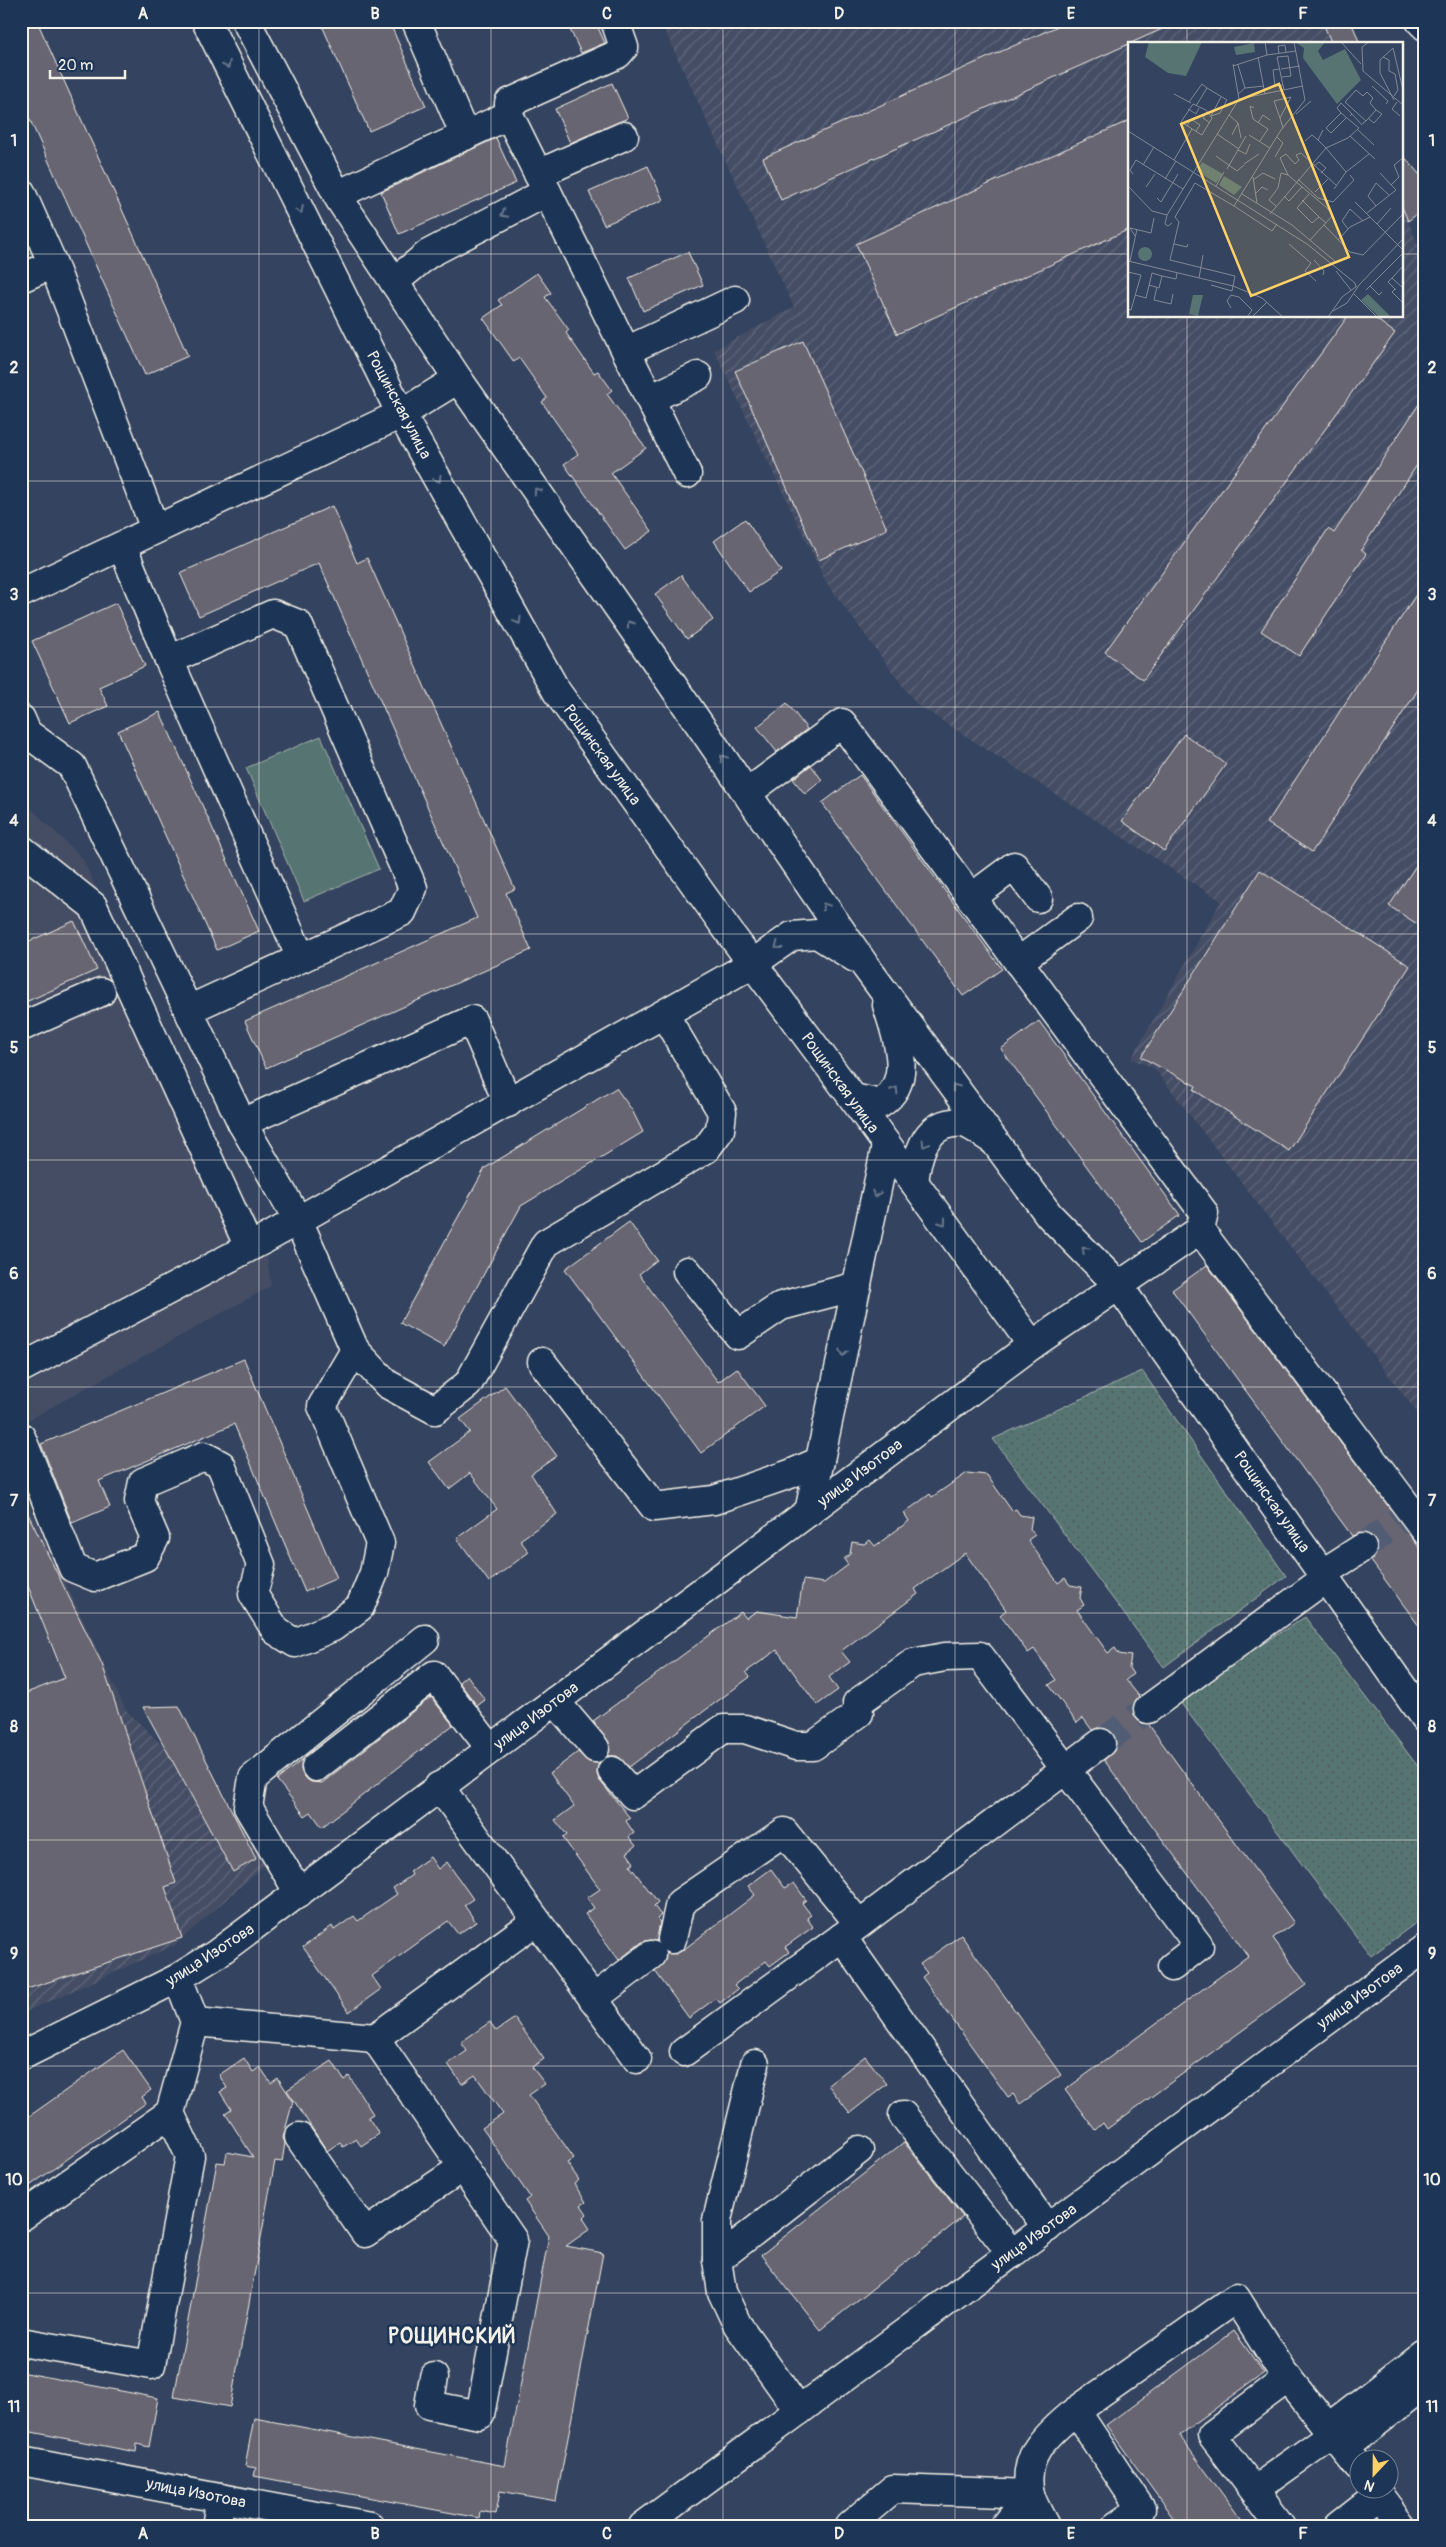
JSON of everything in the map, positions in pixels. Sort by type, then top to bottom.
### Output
[{"type":"street","name":"Рощинская улица","points":[[206,21],[401,414],[557,692],[752,964],[853,1098],[1032,1345]]},
{"type":"street","name":"Рощинская улица","points":[[246,21],[337,195],[458,379],[882,989],[1050,1215],[1118,1285],[1425,1719]]},
{"type":"street","points":[[416,21],[465,136]]},
{"type":"street","points":[[615,21],[624,47],[618,54],[509,103],[509,115],[687,474]]},
{"type":"street","points":[[1420,21],[1425,26]]},
{"type":"street","points":[[337,195],[509,115]]},
{"type":"street","points":[[394,282],[428,254],[543,183],[624,136]]},
{"type":"street","points":[[21,192],[53,264],[155,529]]},
{"type":"street","points":[[21,278],[53,264]]},
{"type":"street","points":[[626,351],[735,300]]},
{"type":"street","points":[[650,399],[698,376]]},
{"type":"street","points":[[21,593],[401,414],[458,379]]},
{"type":"street","points":[[122,546],[169,660],[301,958]]},
{"type":"street","points":[[169,660],[273,614],[298,624],[413,888],[402,912],[188,1010]]},
{"type":"street","points":[[21,719],[27,733],[72,766],[242,1123],[298,1220],[355,1350],[387,1384],[435,1410],[468,1384],[546,1242],[706,1149],[720,1130],[722,1112],[664,1014]]},
{"type":"street","points":[[747,793],[842,723],[1204,1213],[1200,1230],[1032,1345]]},
{"type":"street","points":[[21,849],[94,906],[249,1247]]},
{"type":"street","points":[[971,898],[1014,866],[1038,898]]},
{"type":"street","points":[[1018,962],[1078,918]]},
{"type":"street","points":[[21,1368],[298,1220],[752,964],[792,936],[817,934],[840,947],[866,966]]},
{"type":"street","points":[[853,1098],[880,1104],[891,1097],[900,1083],[897,1039],[882,989]]},
{"type":"street","points":[[21,1028],[101,992]]},
{"type":"street","points":[[242,1123],[472,1020],[508,1102]]},
{"type":"street","points":[[914,1182],[917,1160],[923,1145],[932,1133],[943,1124],[963,1122],[995,1141]]},
{"type":"street","points":[[809,1512],[886,1146]]},
{"type":"street","points":[[1200,1230],[1412,1521]]},
{"type":"street","points":[[687,1271],[738,1335],[781,1306],[857,1286]]},
{"type":"street","name":"улица Изотова","points":[[21,2056],[178,1978],[216,1955],[439,1786],[492,1749],[1032,1345]]},
{"type":"street","points":[[21,1437],[73,1568],[95,1577],[145,1557],[155,1538],[139,1501],[143,1482],[204,1456],[220,1465],[261,1565],[253,1594],[276,1630],[295,1643],[333,1627],[360,1607],[374,1573],[380,1542],[322,1406],[355,1350]]},
{"type":"street","points":[[542,1362],[654,1507],[714,1500],[790,1474],[820,1461]]},
{"type":"street","points":[[1148,1708],[1362,1548]]},
{"type":"street","points":[[299,1893],[248,1807],[253,1778],[425,1639]]},
{"type":"street","points":[[612,1770],[633,1795],[723,1729],[745,1729],[796,1746],[814,1746],[913,1663],[945,1657],[980,1656],[1199,1946],[1172,1967]]},
{"type":"street","points":[[316,1767],[434,1675],[492,1749]]},
{"type":"street","points":[[556,1701],[594,1748]]},
{"type":"street","points":[[684,2052],[851,1931],[1101,1743]]},
{"type":"street","points":[[439,1786],[637,2059]]},
{"type":"street","points":[[593,1998],[661,1947],[680,1903],[784,1832],[1047,2228]]},
{"type":"street","points":[[195,2022],[375,2038],[536,1921]]},
{"type":"street","name":"улица Изотова","points":[[643,2526],[1425,1948]]},
{"type":"street","points":[[21,2217],[170,2113],[195,2022],[178,1978]]},
{"type":"street","points":[[375,2038],[513,2240],[480,2415],[429,2405],[434,2377]]},
{"type":"street","points":[[755,2064],[717,2220],[716,2260],[722,2292],[737,2324],[799,2411]]},
{"type":"street","points":[[21,2342],[151,2365],[190,2156],[170,2113]]},
{"type":"street","points":[[903,2115],[1012,2254]]},
{"type":"street","points":[[299,2137],[365,2233],[463,2166]]},
{"type":"street","points":[[716,2260],[859,2150]]},
{"type":"street","points":[[1045,2526],[1030,2494],[1029,2465],[1044,2437],[1076,2411],[1236,2298],[1288,2378],[1341,2444]]},
{"type":"street","points":[[1341,2444],[1425,2354]]},
{"type":"street","points":[[1281,2526],[1212,2435],[1288,2378]]},
{"type":"street","points":[[1254,2490],[1341,2444],[1425,2385]]},
{"type":"street","points":[[1076,2411],[1140,2509],[1116,2526]]},
{"type":"street","name":"улица Изотова","points":[[21,2461],[370,2526]]},
{"type":"street","points":[[849,2526],[893,2489],[1030,2494]]},
{"type":"street","points":[[1004,2526],[1030,2494]]},
{"type":"street","points":[[216,2526],[221,2498]]},
{"type":"street","points":[[1339,2526],[1369,2500]]},
{"type":"street","points":[[1384,2500],[1403,2526]]},
{"type":"shaded area","points":[[660,21],[1322,21],[1331,42],[1128,42],[1128,318],[1404,318],[1404,212],[1425,261],[1425,1423],[1154,1068],[1131,1059],[1221,901],[916,704],[826,582],[714,350],[794,307]]},
{"type":"shaded area","points":[[21,799],[82,858],[265,1239],[271,1286],[21,1424]]},
{"type":"shaded area","points":[[21,1489],[125,1708],[123,1707],[21,1744]]},
{"type":"shaded area","points":[[123,1707],[275,1856],[175,1945],[21,2014],[21,1744],[100,1713]]},
{"type":"green space","points":[[321,736],[379,869],[304,901],[246,768]]},
{"type":"green space","points":[[1142,1371],[1286,1576],[1164,1667],[993,1439]]},
{"type":"green space","points":[[1305,1617],[1425,1776],[1425,1916],[1371,1956],[1177,1698]]},
{"type":"building","points":[[21,21],[37,21],[188,356],[145,375],[21,100]]},
{"type":"building","points":[[320,21],[389,21],[426,106],[369,131]]},
{"type":"building","points":[[566,21],[595,21],[605,43],[581,53]]},
{"type":"building","points":[[1069,21],[1180,21],[1133,42],[1128,42],[1128,44],[781,200],[763,158]]},
{"type":"building","points":[[1322,21],[1351,21],[1359,42],[1331,42]]},
{"type":"building","points":[[612,83],[628,118],[570,143],[555,109]]},
{"type":"building","points":[[1128,121],[1128,230],[897,334],[856,244]]},
{"type":"building","points":[[496,138],[516,183],[399,234],[381,192]]},
{"type":"building","points":[[1404,156],[1425,181],[1425,208],[1408,221],[1404,212]]},
{"type":"building","points":[[648,166],[663,200],[604,225],[589,192]]},
{"type":"building","points":[[688,252],[703,285],[643,311],[629,278]]},
{"type":"building","points":[[537,273],[551,293],[545,297],[569,330],[566,333],[594,373],[598,371],[612,390],[607,394],[646,448],[611,473],[652,531],[625,550],[564,464],[578,454],[542,402],[547,398],[519,358],[514,362],[483,318],[502,305],[498,300]]},
{"type":"building","points":[[1347,318],[1375,318],[1395,333],[1143,680],[1105,652]]},
{"type":"building","points":[[803,341],[887,529],[819,560],[735,371]]},
{"type":"building","points":[[1425,395],[1425,453],[1361,550],[1366,554],[1299,656],[1261,631],[1328,529],[1334,533]]},
{"type":"building","points":[[332,506],[357,563],[367,558],[515,889],[506,893],[531,950],[266,1068],[245,1021],[477,918],[319,563],[199,616],[180,573]]},
{"type":"building","points":[[745,519],[781,571],[749,592],[714,541]]},
{"type":"building","points":[[681,575],[713,620],[687,639],[655,594]]},
{"type":"building","points":[[1425,581],[1425,679],[1312,852],[1267,823]]},
{"type":"building","points":[[116,603],[145,666],[99,687],[108,706],[70,723],[32,641]]},
{"type":"building","points":[[787,703],[807,729],[777,752],[757,727]]},
{"type":"building","points":[[160,712],[259,931],[217,950],[118,731]]},
{"type":"building","points":[[1184,734],[1226,764],[1164,851],[1122,821]]},
{"type":"building","points":[[811,765],[822,780],[805,794],[793,779]]},
{"type":"building","points":[[860,775],[1002,969],[963,996],[822,803]]},
{"type":"building","points":[[1425,852],[1425,929],[1389,906]]},
{"type":"building","points":[[1260,870],[1410,966],[1289,1151],[1194,1090],[1196,1086],[1141,1057]]},
{"type":"building","points":[[74,921],[97,970],[21,1004],[21,945]]},
{"type":"building","points":[[1039,1021],[1180,1215],[1142,1242],[1001,1049]]},
{"type":"building","points":[[616,1088],[632,1110],[643,1132],[521,1206],[444,1347],[400,1323],[485,1168]]},
{"type":"building","points":[[629,1222],[657,1260],[639,1274],[718,1382],[737,1368],[765,1406],[701,1453],[565,1269]]},
{"type":"building","points":[[1207,1265],[1425,1555],[1425,1634],[1371,1561],[1376,1555],[1378,1548],[1375,1539],[1369,1534],[1362,1532],[1352,1536],[1172,1290]]},
{"type":"building","points":[[244,1359],[337,1578],[305,1592],[234,1424],[99,1481],[110,1507],[72,1523],[41,1444]]},
{"type":"building","points":[[505,1386],[557,1456],[531,1474],[557,1514],[520,1540],[529,1552],[489,1582],[457,1538],[497,1509],[470,1473],[449,1489],[429,1462],[470,1432],[460,1419]]},
{"type":"building","points":[[967,1473],[987,1475],[1012,1511],[1016,1509],[1020,1515],[1032,1517],[1030,1529],[1035,1535],[1028,1540],[1058,1583],[1065,1578],[1070,1585],[1082,1587],[1080,1598],[1084,1605],[1077,1610],[1108,1653],[1115,1648],[1119,1654],[1131,1656],[1129,1668],[1133,1674],[1126,1680],[1139,1696],[1132,1710],[1135,1718],[1141,1723],[1149,1725],[1294,1923],[1273,1938],[1306,1984],[1107,2129],[1103,2123],[1095,2130],[1065,2090],[1248,1956],[1104,1760],[1116,1749],[1117,1742],[1114,1734],[1107,1728],[1100,1727],[1092,1730],[1083,1718],[1077,1723],[1049,1685],[1056,1680],[1034,1649],[1028,1653],[1000,1615],[1006,1610],[965,1553],[915,1589],[918,1594],[841,1651],[850,1662],[829,1677],[838,1690],[817,1705],[777,1650],[746,1672],[750,1677],[629,1767],[617,1756],[608,1756],[610,1745],[593,1721],[741,1612],[746,1618],[757,1611],[797,1617],[803,1580],[824,1583],[848,1565],[844,1559],[850,1554],[852,1542],[864,1544],[870,1540],[875,1546],[909,1521],[904,1513],[930,1494],[932,1497]]},
{"type":"building","points":[[21,1500],[102,1664],[176,1883],[165,1887],[182,1938],[21,1991],[21,1695],[65,1678],[21,1569]]},
{"type":"building","points":[[467,1675],[485,1700],[477,1706],[459,1682]]},
{"type":"building","points":[[431,1697],[453,1725],[322,1827],[311,1812],[305,1816],[277,1780],[303,1759],[301,1769],[304,1777],[311,1782],[322,1783]]},
{"type":"building","points":[[179,1706],[256,1859],[233,1872],[143,1707]]},
{"type":"building","points":[[578,1752],[589,1762],[599,1763],[597,1774],[600,1781],[630,1818],[626,1821],[634,1833],[629,1837],[636,1846],[627,1853],[634,1863],[630,1866],[658,1902],[654,1906],[661,1915],[657,1919],[660,1922],[657,1941],[642,1942],[619,1960],[585,1914],[594,1908],[587,1898],[600,1889],[563,1838],[567,1835],[555,1820],[574,1806],[550,1773]]},
{"type":"building","points":[[430,1857],[438,1869],[447,1862],[473,1899],[464,1905],[476,1922],[458,1934],[448,1921],[372,1976],[381,1989],[349,2012],[303,1947],[332,1926],[334,1930],[354,1916],[358,1921],[397,1894],[393,1888],[412,1875],[410,1871]]},
{"type":"building","points":[[771,1869],[785,1888],[794,1883],[806,1900],[802,1903],[811,1915],[807,1918],[813,1927],[785,1947],[789,1952],[770,1966],[766,1961],[734,1985],[738,1989],[720,2003],[716,1998],[689,2018],[655,1971],[665,1961],[666,1953],[676,1954],[683,1950],[755,1895],[748,1886]]},
{"type":"building","points":[[961,1935],[1061,2075],[1020,2104],[1013,2094],[1008,2097],[922,1977],[927,1973],[920,1964]]},
{"type":"building","points":[[515,2018],[544,2059],[532,2067],[545,2084],[529,2095],[574,2158],[567,2163],[579,2180],[574,2184],[586,2202],[581,2205],[587,2214],[583,2218],[590,2229],[566,2246],[603,2253],[556,2501],[500,2491],[496,2514],[480,2511],[479,2518],[254,2476],[256,2468],[245,2466],[254,2418],[505,2466],[549,2236],[525,2201],[530,2197],[482,2128],[503,2114],[475,2075],[462,2084],[448,2064],[467,2051],[461,2042],[490,2022],[496,2031]]},
{"type":"building","points":[[123,2050],[151,2090],[142,2097],[146,2103],[31,2185],[21,2171],[21,2122]]},
{"type":"building","points":[[865,2056],[887,2084],[850,2113],[828,2085]]},
{"type":"building","points":[[244,2058],[253,2072],[260,2067],[271,2083],[278,2078],[293,2101],[283,2138],[285,2143],[282,2162],[275,2161],[230,2407],[174,2397],[217,2162],[225,2163],[227,2152],[253,2157],[225,2113],[231,2109],[220,2092],[227,2088],[219,2075]]},
{"type":"building","points":[[332,2061],[344,2080],[349,2076],[373,2114],[368,2117],[379,2134],[361,2146],[356,2139],[343,2147],[340,2142],[327,2151],[287,2090]]},
{"type":"building","points":[[904,2142],[963,2217],[820,2330],[761,2255]]},
{"type":"building","points":[[1234,2331],[1264,2373],[1179,2435],[1246,2526],[1179,2526],[1106,2425]]},
{"type":"building","points":[[21,2372],[158,2398],[149,2447],[137,2444],[136,2452],[21,2430]]},
{"type":"tunnel","points":[[1362,1548],[1400,1520]]},
{"type":"tunnel","points":[[1101,1743],[1148,1709]]},
{"type":"district","name":"РОЩИНСКИЙ","points":[[452,2336]]}]
